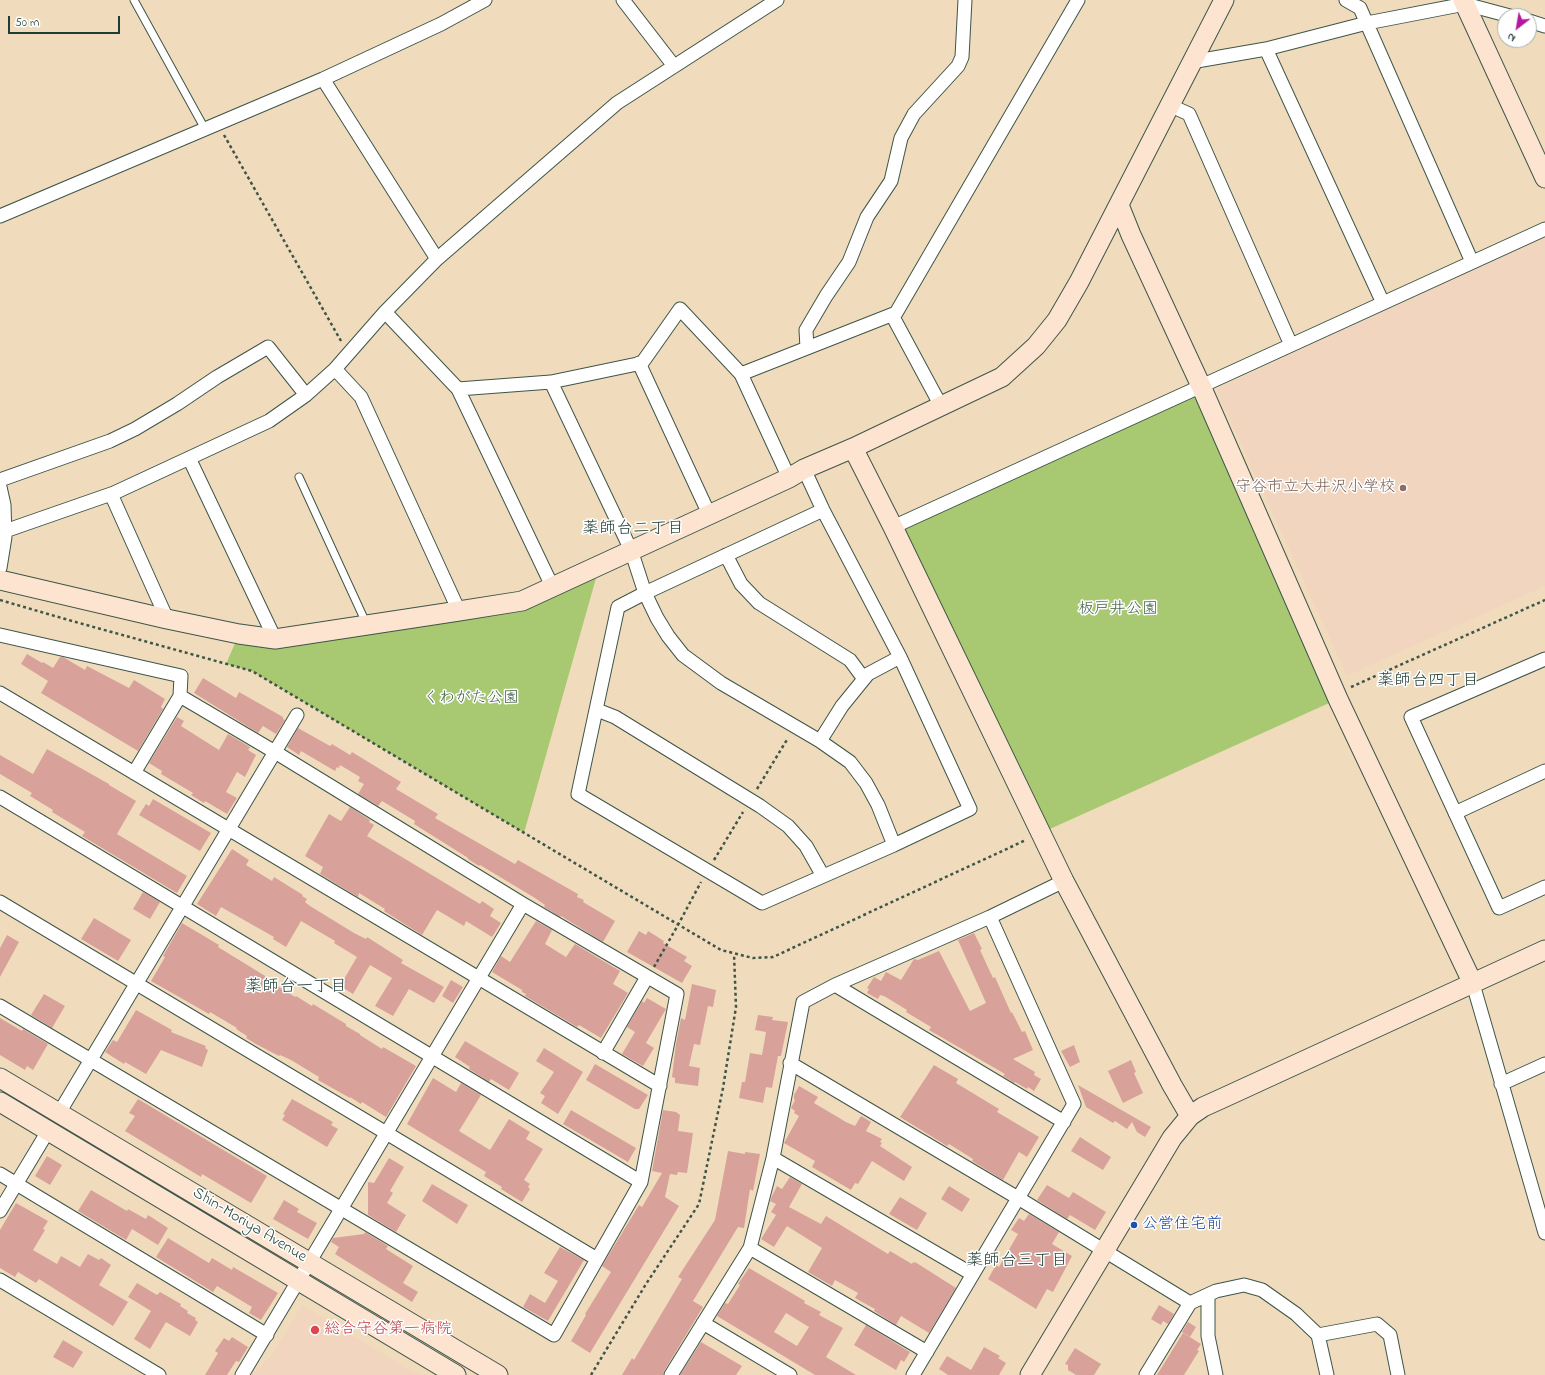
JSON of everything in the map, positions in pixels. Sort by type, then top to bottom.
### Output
[{"type":"street","points":[[0,216],[323,79],[441,24],[485,0]]},
{"type":"street","points":[[623,0],[674,66]]},
{"type":"street","points":[[5,531],[111,494],[269,421],[306,395],[335,369],[385,312],[437,259],[617,103],[777,0]]},
{"type":"street","points":[[807,348],[806,330],[826,296],[849,262],[867,217],[891,181],[901,138],[914,114],[958,66],[962,57],[966,0]]},
{"type":"street","points":[[741,374],[896,313],[1078,0]]},
{"type":"street","points":[[0,580],[168,619],[239,634],[275,639],[459,611],[522,600],[853,448],[1002,377],[1036,346],[1057,320],[1079,282],[1224,0]]},
{"type":"street","points":[[1346,0],[1360,8],[1472,262]]},
{"type":"street","points":[[1191,62],[1266,49],[1367,23],[1464,2],[1497,12]]},
{"type":"street","points":[[1464,2],[1545,178]]},
{"type":"street","points":[[1266,49],[1382,303]]},
{"type":"street","points":[[323,79],[437,259]]},
{"type":"street","points":[[1169,105],[1190,114],[1291,345]]},
{"type":"street","points":[[1119,205],[1131,235],[1201,386],[1336,693],[1473,984],[1545,1233]]},
{"type":"street","points":[[893,526],[1545,228]]},
{"type":"street","points":[[458,389],[551,382],[642,363],[680,309],[741,374],[796,474],[823,510],[900,657],[970,809],[894,845],[762,903],[578,794],[618,607],[823,510]]},
{"type":"street","points":[[385,312],[458,389],[552,586]]},
{"type":"street","points":[[892,315],[941,406]]},
{"type":"street","points":[[0,480],[110,441],[135,429],[177,404],[217,377],[268,347],[306,395]]},
{"type":"street","points":[[639,363],[709,514]]},
{"type":"street","points":[[335,369],[361,397],[459,611]]},
{"type":"street","points":[[551,382],[631,550],[645,593],[657,618],[668,636],[683,655],[722,683],[820,741],[850,762],[866,783],[878,805],[894,845]]},
{"type":"street","points":[[853,448],[893,526],[1064,881],[1172,1085],[1190,1116]]},
{"type":"street","points":[[189,458],[275,639]]},
{"type":"street","points":[[0,487],[4,505],[5,531],[0,568]]},
{"type":"street","points":[[111,494],[168,619]]},
{"type":"street","points":[[726,556],[741,584],[759,603],[850,660],[864,679]]},
{"type":"street","points":[[0,634],[181,676],[180,696],[134,773]]},
{"type":"street","points":[[820,741],[842,706],[868,674],[900,657]]},
{"type":"street","points":[[1545,659],[1411,717],[1499,908],[1545,887]]},
{"type":"street","points":[[0,693],[229,829],[478,980],[660,1086]]},
{"type":"street","points":[[0,1006],[92,1059],[554,1334],[641,1182],[676,994],[180,696]]},
{"type":"street","points":[[597,710],[615,717],[751,800],[788,826],[806,846],[823,876]]},
{"type":"street","points":[[59,1113],[297,715]]},
{"type":"street","points":[[1455,813],[1545,771]]},
{"type":"street","points":[[0,797],[641,1182]]},
{"type":"street","points":[[670,1375],[750,1248],[773,1158],[790,1062],[803,1002],[835,985],[990,917],[1064,881]]},
{"type":"street","points":[[0,902],[596,1259]]},
{"type":"street","points":[[242,1375],[524,904]]},
{"type":"street","points":[[913,1375],[1074,1104],[990,917]]},
{"type":"street","points":[[1030,1375],[1172,1138],[1190,1116],[1203,1107],[1545,950]]},
{"type":"street","points":[[603,1053],[647,977]]},
{"type":"street","points":[[835,985],[1064,1122]]},
{"type":"street","points":[[790,1062],[1190,1303]]},
{"type":"street","points":[[1501,1084],[1545,1064]]},
{"type":"street","name":"Shin-Moriya Avenue","points":[[0,1078],[498,1375]]},
{"type":"street","name":"Shin-Moriya Avenue","points":[[0,1102],[456,1375]]},
{"type":"street","points":[[0,1211],[48,1131]]},
{"type":"street","points":[[773,1158],[972,1274]]},
{"type":"street","points":[[0,1174],[267,1335]]},
{"type":"street","points":[[750,1248],[927,1352]]},
{"type":"street","points":[[0,1280],[159,1375]]},
{"type":"street","points":[[1146,1375],[1190,1303],[1216,1291],[1244,1285],[1262,1290],[1296,1314],[1318,1335],[1327,1375]]},
{"type":"street","points":[[1208,1295],[1208,1336],[1216,1375]]},
{"type":"street","points":[[703,1323],[790,1375]]},
{"type":"street","points":[[1318,1335],[1377,1324],[1390,1335],[1398,1375]]},
{"type":"lane","points":[[134,0],[205,129]]},
{"type":"lane","points":[[299,477],[367,625]]},
{"type":"path","points":[[218,124],[348,354]]},
{"type":"path","points":[[0,600],[252,671],[678,925],[721,950],[734,954],[753,958],[773,957],[1041,833]]},
{"type":"path","points":[[1336,693],[1545,600]]},
{"type":"path","points":[[647,977],[678,925],[707,870],[795,726]]},
{"type":"path","points":[[591,1375],[646,1284],[699,1204],[723,1088],[736,1007],[734,954]]},
{"type":"shaded area","name":"守谷市立大井沢小学校","points":[[1545,235],[1545,586],[1347,676],[1216,389]]},
{"type":"shaded area","name":"総合守谷第一病院","points":[[302,1305],[419,1375],[251,1375],[272,1355]]},
{"type":"green space","name":"板戸井公園","points":[[1201,386],[1338,699],[1041,833],[893,527]]},
{"type":"green space","name":"くわがた公園","points":[[600,564],[524,833],[252,671],[226,664],[239,634],[522,601]]},
{"type":"building","points":[[27,654],[53,668],[60,657],[63,657],[85,670],[87,666],[129,688],[134,680],[165,699],[161,707],[163,709],[138,751],[41,693],[48,681],[21,664]]},
{"type":"building","points":[[203,678],[236,698],[239,692],[283,717],[285,720],[276,734],[263,726],[258,733],[194,693]]},
{"type":"building","points":[[177,717],[184,721],[181,726],[219,750],[228,734],[250,747],[248,750],[256,755],[245,777],[237,772],[226,792],[237,798],[227,814],[205,801],[204,803],[191,795],[193,793],[161,774],[162,771],[149,763]]},
{"type":"building","points":[[298,728],[330,746],[332,744],[350,755],[352,752],[401,782],[396,789],[438,814],[435,818],[515,864],[518,860],[578,894],[577,897],[584,900],[583,902],[615,921],[603,942],[544,907],[545,905],[535,898],[468,859],[414,824],[415,821],[382,801],[378,806],[358,794],[364,784],[358,781],[360,777],[340,765],[335,771],[301,751],[299,755],[287,747]]},
{"type":"building","points":[[47,749],[136,801],[117,834],[187,876],[177,893],[82,836],[85,832],[52,812],[53,810],[30,796],[32,793],[0,774],[0,755],[33,774]]},
{"type":"building","points":[[153,799],[211,833],[200,851],[139,815],[146,804],[149,806]]},
{"type":"building","points":[[350,807],[370,820],[369,822],[374,825],[367,836],[480,904],[482,901],[494,909],[490,916],[501,923],[492,937],[466,921],[464,926],[437,910],[422,935],[359,893],[358,897],[320,874],[323,867],[305,856],[329,814],[341,821]]},
{"type":"building","points":[[232,849],[249,860],[246,865],[272,881],[274,877],[303,895],[302,896],[307,899],[305,902],[310,906],[354,933],[366,939],[367,937],[403,960],[401,963],[444,987],[434,1003],[409,989],[393,1016],[375,1006],[392,978],[370,965],[353,994],[340,986],[357,957],[334,943],[335,941],[301,921],[286,947],[273,939],[274,937],[221,907],[216,916],[197,904]]},
{"type":"building","points":[[143,892],[160,902],[150,919],[133,909]]},
{"type":"building","points":[[94,918],[131,940],[118,961],[81,939]]},
{"type":"building","points":[[536,921],[552,930],[545,944],[566,957],[575,944],[620,971],[613,984],[628,993],[601,1038],[579,1025],[577,1027],[525,996],[526,994],[522,992],[522,990],[492,972],[501,956],[510,962]]},
{"type":"building","points":[[182,923],[219,945],[218,947],[275,982],[274,984],[295,997],[296,996],[312,1006],[313,1004],[346,1024],[346,1026],[382,1049],[383,1047],[416,1066],[386,1117],[362,1102],[361,1104],[318,1080],[319,1077],[291,1060],[280,1055],[279,1056],[256,1044],[246,1038],[247,1036],[236,1029],[237,1028],[210,1012],[209,1014],[151,981],[165,957],[163,956]]},
{"type":"building","points":[[639,931],[646,935],[648,931],[664,941],[663,943],[687,957],[684,961],[692,966],[682,983],[627,952]]},
{"type":"building","points":[[974,933],[993,978],[995,977],[1011,1013],[1012,1012],[1022,1032],[1025,1031],[1033,1050],[1013,1059],[1035,1072],[1034,1075],[1041,1079],[1034,1091],[1028,1087],[1027,1089],[1015,1082],[1014,1083],[1003,1076],[1005,1074],[929,1030],[931,1027],[906,1012],[907,1010],[884,996],[880,995],[878,999],[867,993],[869,989],[867,988],[874,977],[881,981],[886,972],[901,980],[914,959],[918,960],[939,951],[970,1011],[986,1003],[958,940]]},
{"type":"building","points":[[7,935],[19,942],[0,977],[0,948]]},
{"type":"building","points":[[451,980],[463,987],[453,1003],[442,996]]},
{"type":"building","points":[[692,984],[716,990],[713,1007],[708,1006],[700,1045],[694,1044],[689,1066],[700,1068],[698,1086],[675,1083],[675,1078],[672,1077],[681,1018],[685,1020]]},
{"type":"building","points":[[44,994],[65,1006],[52,1028],[31,1015]]},
{"type":"building","points":[[647,998],[666,1009],[646,1043],[654,1048],[643,1066],[622,1054],[635,1032],[627,1027],[642,1001],[644,1003]]},
{"type":"building","points":[[136,1010],[172,1030],[171,1032],[206,1046],[205,1048],[208,1050],[202,1067],[161,1050],[146,1074],[125,1062],[124,1064],[105,1052],[113,1040],[117,1042]]},
{"type":"building","points":[[758,1015],[773,1017],[772,1020],[788,1022],[781,1056],[778,1056],[772,1088],[766,1087],[763,1103],[739,1098],[742,1082],[745,1082],[750,1053],[762,1055],[766,1032],[755,1030]]},
{"type":"building","points":[[0,1018],[22,1031],[23,1029],[48,1044],[33,1070],[27,1066],[25,1070],[0,1055]]},
{"type":"building","points":[[465,1041],[519,1073],[509,1090],[491,1079],[489,1082],[469,1069],[470,1067],[455,1057]]},
{"type":"building","points":[[1074,1045],[1080,1062],[1070,1067],[1061,1051]]},
{"type":"building","points":[[544,1048],[583,1072],[558,1114],[541,1103],[545,1096],[540,1093],[554,1072],[536,1061]]},
{"type":"building","points":[[1131,1060],[1136,1072],[1134,1073],[1143,1093],[1123,1103],[1108,1071]]},
{"type":"building","points":[[595,1064],[648,1095],[639,1109],[635,1109],[586,1080]]},
{"type":"building","points":[[934,1065],[958,1079],[956,1083],[999,1109],[997,1112],[1039,1137],[1027,1157],[1019,1152],[1003,1180],[972,1161],[973,1159],[949,1144],[947,1146],[900,1117]]},
{"type":"building","points":[[433,1078],[456,1092],[461,1083],[481,1095],[459,1131],[490,1150],[509,1119],[530,1132],[526,1139],[543,1149],[524,1180],[530,1184],[528,1187],[530,1189],[522,1202],[484,1176],[486,1172],[407,1124]]},
{"type":"building","points":[[1078,1085],[1151,1127],[1145,1137],[1137,1132],[1132,1122],[1127,1129],[1115,1121],[1113,1123],[1086,1107]]},
{"type":"building","points":[[799,1086],[818,1097],[814,1103],[846,1122],[855,1126],[861,1116],[871,1122],[866,1131],[882,1139],[880,1146],[912,1167],[904,1181],[872,1161],[858,1184],[855,1183],[851,1190],[812,1167],[815,1161],[784,1143],[799,1116],[794,1113],[795,1111],[791,1108],[795,1100],[794,1095]]},
{"type":"building","points":[[138,1099],[267,1176],[251,1203],[202,1174],[201,1177],[125,1131],[135,1116],[129,1113]]},
{"type":"building","points":[[292,1099],[333,1122],[331,1125],[338,1129],[327,1147],[282,1120],[285,1115],[283,1114]]},
{"type":"building","points":[[571,1110],[636,1148],[628,1162],[563,1124]]},
{"type":"building","points":[[663,1110],[676,1112],[680,1115],[678,1131],[693,1133],[687,1173],[678,1172],[677,1175],[670,1174],[665,1197],[679,1206],[590,1353],[571,1341],[586,1315],[585,1314],[611,1272],[602,1266],[639,1205],[642,1207],[662,1173],[652,1171]]},
{"type":"building","points":[[1080,1137],[1111,1157],[1103,1170],[1071,1151]]},
{"type":"building","points":[[728,1151],[745,1154],[745,1152],[760,1154],[753,1191],[750,1189],[744,1228],[738,1227],[693,1301],[703,1307],[663,1375],[622,1375],[632,1358],[634,1360],[682,1279],[678,1277],[715,1220]]},
{"type":"building","points":[[47,1156],[62,1165],[50,1185],[35,1176]]},
{"type":"building","points":[[389,1158],[404,1167],[390,1191],[393,1193],[387,1203],[406,1215],[396,1232],[368,1215],[368,1182],[374,1183]]},
{"type":"building","points":[[790,1177],[802,1184],[789,1207],[821,1224],[826,1216],[888,1254],[890,1251],[912,1264],[915,1262],[956,1288],[929,1333],[901,1316],[896,1325],[874,1311],[875,1309],[855,1298],[858,1293],[835,1280],[832,1286],[808,1272],[822,1248],[787,1226],[774,1247],[761,1239],[776,1215],[771,1212],[776,1204],[770,1201],[772,1196],[777,1186],[782,1189]]},
{"type":"building","points":[[432,1184],[468,1205],[457,1224],[422,1201]]},
{"type":"building","points":[[1047,1185],[1069,1198],[1073,1192],[1106,1212],[1095,1230],[1070,1215],[1067,1219],[1037,1200]]},
{"type":"building","points":[[949,1186],[970,1199],[962,1212],[941,1199]]},
{"type":"building","points":[[91,1190],[127,1211],[128,1209],[146,1219],[148,1215],[168,1228],[158,1245],[132,1229],[126,1240],[78,1211]]},
{"type":"building","points":[[900,1197],[927,1213],[917,1230],[889,1214]]},
{"type":"building","points":[[284,1200],[299,1209],[297,1212],[317,1223],[308,1239],[273,1219]]},
{"type":"building","points":[[16,1203],[48,1221],[43,1229],[45,1230],[33,1250],[57,1264],[61,1256],[80,1267],[88,1254],[99,1260],[101,1258],[111,1265],[99,1285],[128,1302],[113,1326],[39,1279],[36,1283],[18,1272],[15,1277],[0,1268],[0,1230]]},
{"type":"building","points":[[1029,1214],[1059,1232],[1052,1244],[1072,1256],[1053,1292],[1047,1289],[1036,1309],[988,1279],[996,1265],[999,1267],[1018,1234],[1011,1230],[1019,1218],[1024,1221]]},
{"type":"building","points":[[365,1232],[388,1246],[386,1249],[413,1266],[403,1283],[418,1292],[412,1302],[335,1254],[339,1247],[331,1242],[333,1238],[364,1234]]},
{"type":"building","points":[[168,1238],[209,1263],[212,1258],[232,1270],[233,1267],[278,1293],[261,1320],[249,1313],[252,1307],[217,1286],[213,1292],[156,1257]]},
{"type":"building","points":[[560,1247],[584,1260],[548,1321],[523,1307],[530,1294],[545,1303],[558,1281],[544,1273]]},
{"type":"building","points":[[749,1268],[805,1301],[804,1303],[821,1312],[819,1315],[843,1328],[826,1357],[856,1375],[815,1375],[717,1316],[725,1303],[728,1304],[740,1285],[738,1284]],"holes":[[[786,1313],[809,1327],[797,1346],[774,1332]]]},
{"type":"building","points":[[137,1283],[157,1295],[160,1292],[181,1304],[180,1306],[188,1311],[187,1313],[196,1318],[195,1320],[198,1322],[190,1336],[166,1322],[150,1349],[134,1339],[151,1311],[128,1297]]},
{"type":"building","points":[[1159,1305],[1174,1314],[1168,1324],[1163,1321],[1161,1325],[1151,1319]]},
{"type":"building","points":[[1188,1322],[1196,1327],[1190,1337],[1182,1332]]},
{"type":"building","points":[[866,1325],[910,1352],[904,1362],[901,1360],[896,1370],[854,1345]]},
{"type":"building","points":[[1183,1333],[1201,1344],[1197,1350],[1199,1351],[1184,1375],[1157,1375]]},
{"type":"building","points":[[232,1337],[248,1347],[239,1362],[236,1361],[227,1375],[205,1375],[218,1353],[215,1351],[224,1338],[229,1341]]},
{"type":"building","points":[[63,1340],[83,1352],[73,1368],[53,1357]]},
{"type":"building","points":[[701,1342],[742,1366],[736,1375],[680,1375]]},
{"type":"building","points":[[984,1347],[1000,1356],[998,1358],[1006,1363],[999,1375],[948,1375],[939,1369],[947,1356],[971,1370]]},
{"type":"building","points":[[1075,1348],[1101,1364],[1094,1375],[1076,1375],[1068,1370],[1068,1365],[1065,1364]]},
{"type":"place","name":"守谷市立大井沢小学校","points":[[1403,488]]},
{"type":"place","name":"公営住宅前","points":[[1134,1225]]},
{"type":"place","name":"総合守谷第一病院","points":[[315,1330]]},
{"type":"district","name":"薬師台二丁目","points":[[633,530]]},
{"type":"district","name":"薬師台四丁目","points":[[1428,682]]},
{"type":"district","name":"薬師台一丁目","points":[[296,988]]},
{"type":"district","name":"薬師台三丁目","points":[[1017,1262]]}]
